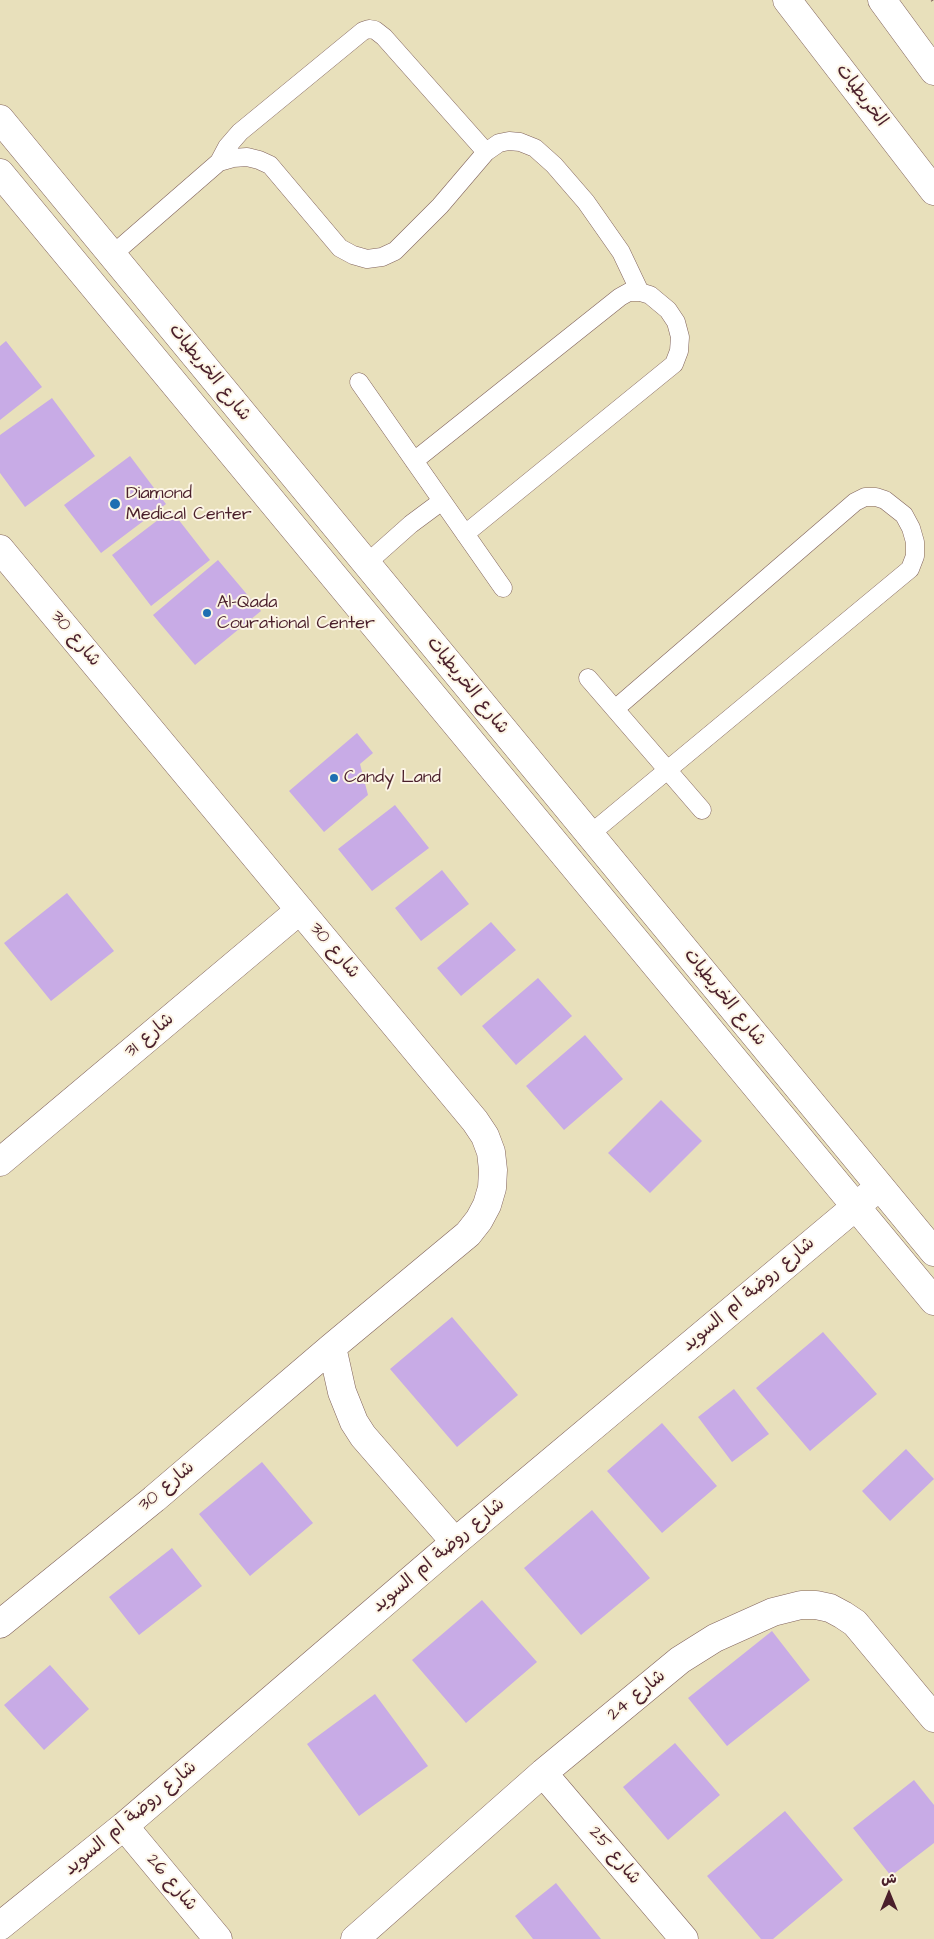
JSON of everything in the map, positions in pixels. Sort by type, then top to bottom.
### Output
[{"type":"street","name":"الخريطيات","points":[[787,0],[934,192]]},
{"type":"street","points":[[882,0],[934,71]]},
{"type":"street","name":"شارع الخريطيات","points":[[0,119],[934,1252]]},
{"type":"street","name":"شارع الخريطيات","points":[[0,173],[934,1300]]},
{"type":"street","name":"شارع 30","points":[[0,550],[475,1121],[485,1136],[491,1152],[494,1170],[492,1188],[487,1204],[479,1220],[468,1234],[154,1499],[0,1624]]},
{"type":"street","name":"شارع 31","points":[[0,1162],[300,910]]},
{"type":"street","name":"شارع روضة ام السويد","points":[[0,1926],[124,1826],[455,1542],[879,1187]]},
{"type":"street","points":[[332,1347],[342,1392],[354,1422],[363,1436],[455,1542]]},
{"type":"street","name":"شارع 24","points":[[355,1939],[543,1773],[697,1648],[733,1628],[779,1610],[801,1605],[816,1605],[844,1614],[855,1623],[934,1718]]},
{"type":"street","name":"شارع 25","points":[[543,1773],[684,1939]]},
{"type":"street","name":"شارع 26","points":[[124,1826],[218,1939]]},
{"type":"lane","points":[[112,255],[219,162],[227,147],[240,132],[363,31],[369,29],[375,30],[384,37],[486,152]]},
{"type":"lane","points":[[219,162],[232,158],[247,157],[270,165],[340,248],[353,255],[367,259],[382,257],[395,251],[440,206],[486,152],[499,143],[509,140],[520,142],[535,148],[554,165],[586,202],[605,226],[621,252],[640,292]]},
{"type":"lane","points":[[414,461],[620,297],[630,292],[640,292],[650,295],[668,310],[676,322],[680,336],[679,351],[674,364],[465,534]]},
{"type":"lane","points":[[359,382],[503,588]]},
{"type":"lane","points":[[589,834],[910,570],[915,556],[915,542],[912,528],[904,515],[885,500],[876,497],[866,497],[855,502],[615,709]]},
{"type":"lane","points":[[366,564],[411,524],[442,501]]},
{"type":"lane","points":[[588,678],[702,810]]},
{"type":"building","points":[[6,341],[42,387],[0,420],[0,346]]},
{"type":"building","points":[[52,398],[95,456],[25,507],[0,473],[0,435]]},
{"type":"building","name":"Diamond Medical Center","points":[[130,456],[166,504],[101,553],[64,505]]},
{"type":"building","name":"Diamond Medical Center","points":[[171,510],[210,560],[151,606],[112,555]]},
{"type":"building","name":"Al-Qada Courational Center","points":[[218,560],[261,611],[195,665],[153,615]]},
{"type":"building","name":"Candy Land","points":[[357,733],[373,753],[360,764],[368,795],[324,832],[289,791]]},
{"type":"building","points":[[395,805],[429,848],[372,891],[338,849]]},
{"type":"building","points":[[442,870],[469,904],[421,941],[395,908]]},
{"type":"building","points":[[67,893],[114,951],[51,1001],[4,943]]},
{"type":"building","points":[[491,922],[516,950],[461,996],[437,968]]},
{"type":"building","points":[[538,978],[572,1016],[516,1065],[482,1026]]},
{"type":"building","points":[[585,1035],[623,1079],[564,1130],[526,1086]]},
{"type":"building","points":[[661,1100],[702,1141],[650,1193],[608,1153]]},
{"type":"building","points":[[452,1317],[518,1395],[457,1447],[390,1369]]},
{"type":"building","points":[[823,1332],[877,1394],[810,1451],[756,1388]]},
{"type":"building","points":[[734,1389],[769,1434],[732,1462],[698,1417]]},
{"type":"building","points":[[662,1423],[717,1486],[662,1533],[607,1471]]},
{"type":"building","points":[[906,1449],[934,1479],[890,1521],[862,1491]]},
{"type":"building","points":[[262,1462],[313,1523],[250,1576],[199,1514]]},
{"type":"building","points":[[592,1510],[650,1578],[581,1635],[524,1568]]},
{"type":"building","points":[[172,1548],[202,1586],[139,1635],[109,1597]]},
{"type":"building","points":[[482,1600],[537,1662],[466,1723],[412,1660]]},
{"type":"building","points":[[772,1631],[810,1680],[727,1746],[688,1698]]},
{"type":"building","points":[[50,1665],[89,1709],[44,1750],[4,1705]]},
{"type":"building","points":[[375,1694],[428,1766],[359,1816],[307,1744]]},
{"type":"building","points":[[675,1743],[720,1795],[668,1840],[623,1787]]},
{"type":"building","points":[[914,1780],[934,1805],[934,1843],[891,1876],[853,1828]]},
{"type":"building","points":[[785,1811],[843,1880],[773,1939],[761,1939],[707,1876]]},
{"type":"building","points":[[556,1883],[601,1939],[533,1939],[515,1916]]},
{"type":"place","name":"Diamond Medical Center","points":[[115,504]]},
{"type":"place","name":"Al-Qada Courational Center","points":[[207,613]]},
{"type":"place","name":"Candy Land","points":[[334,778]]}]
